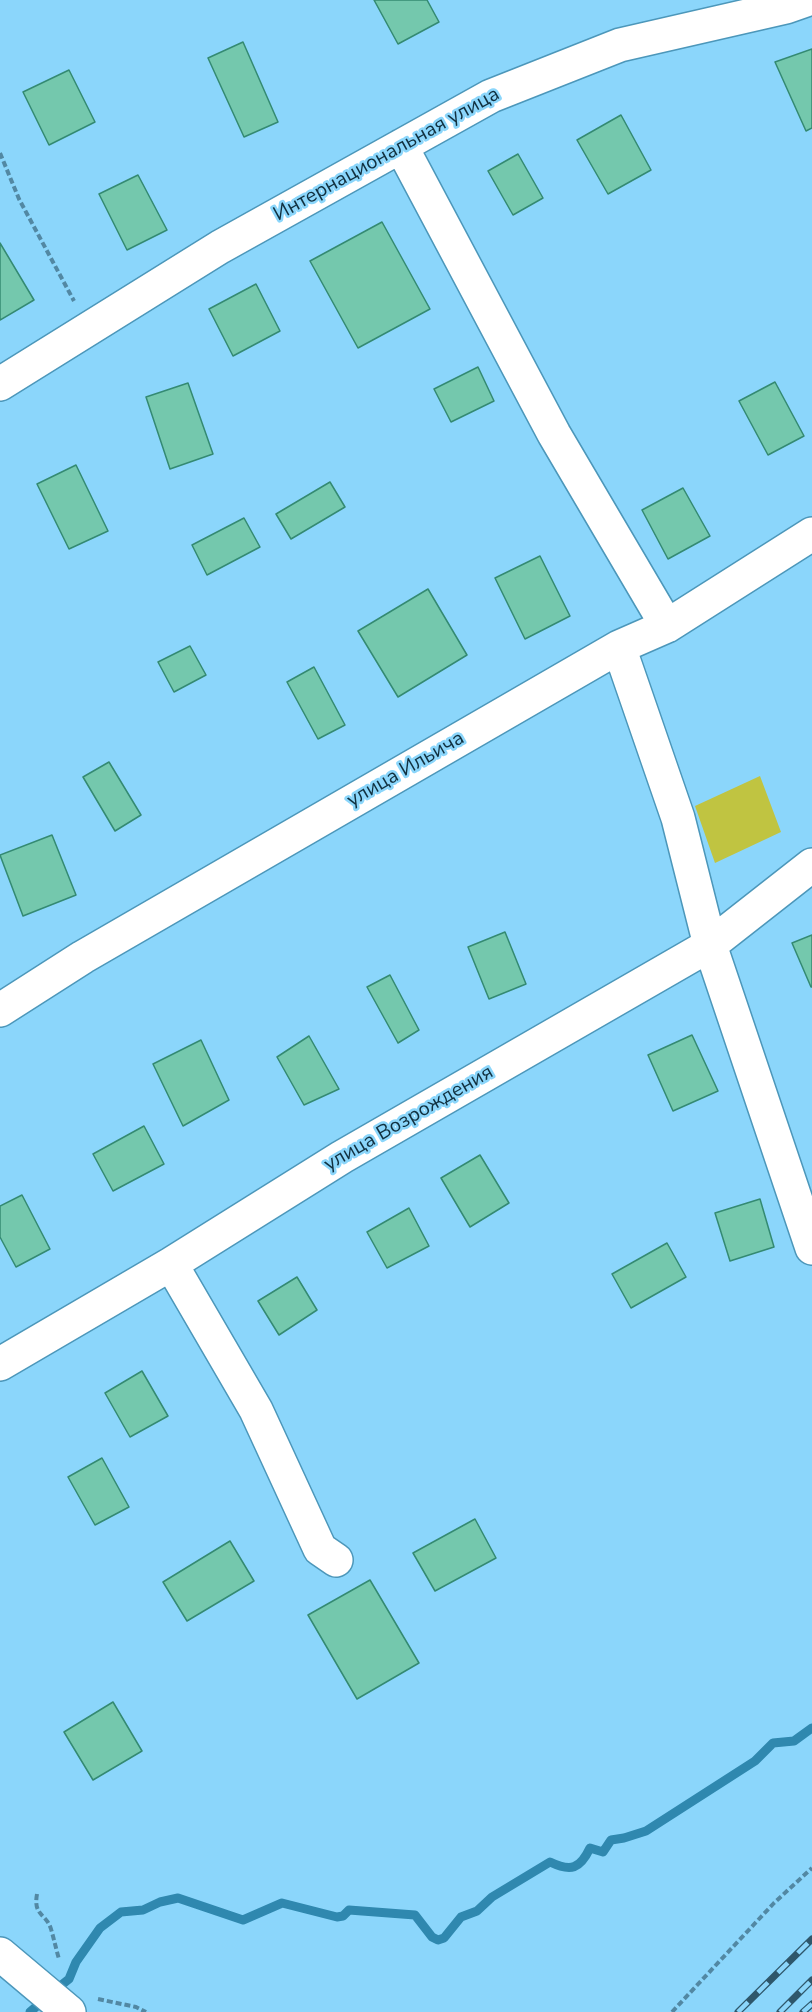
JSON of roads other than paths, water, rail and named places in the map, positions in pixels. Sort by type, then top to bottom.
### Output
[{"type":"street","name":"Интернациональная улица","points":[[0,384],[220,247],[491,96],[620,45],[786,7],[806,0]]},
{"type":"street","points":[[401,146],[554,434],[667,627]]},
{"type":"street","name":"улица Ильича","points":[[0,1010],[94,951],[619,647],[667,627],[812,534]]},
{"type":"street","points":[[619,647],[678,818],[710,945],[812,1248]]},
{"type":"street","name":"улица Возрождения","points":[[0,1364],[171,1264],[342,1157],[710,945],[812,865]]},
{"type":"street","points":[[171,1264],[256,1410],[320,1549],[336,1560]]},
{"type":"street","points":[[0,1954],[48,1975],[74,2005]]},
{"type":"waterway","points":[[54,1991],[69,1979],[76,1962],[100,1928],[121,1912],[143,1910],[160,1902],[178,1898],[243,1920],[282,1903],[337,1917],[343,1916],[349,1910],[415,1915],[432,1937],[438,1940],[444,1938],[461,1917],[477,1911],[492,1897],[550,1862],[564,1867],[574,1867],[590,1848],[603,1852],[611,1840],[646,1831],[755,1761],[773,1743],[794,1741],[812,1728]]},
{"type":"waterway","points":[[30,2012],[44,2000]]},
{"type":"railway","points":[[738,2012],[812,1939]]},
{"type":"railway","points":[[780,2012],[812,1980]]},
{"type":"railway","points":[[803,2012],[812,2004]]}]
